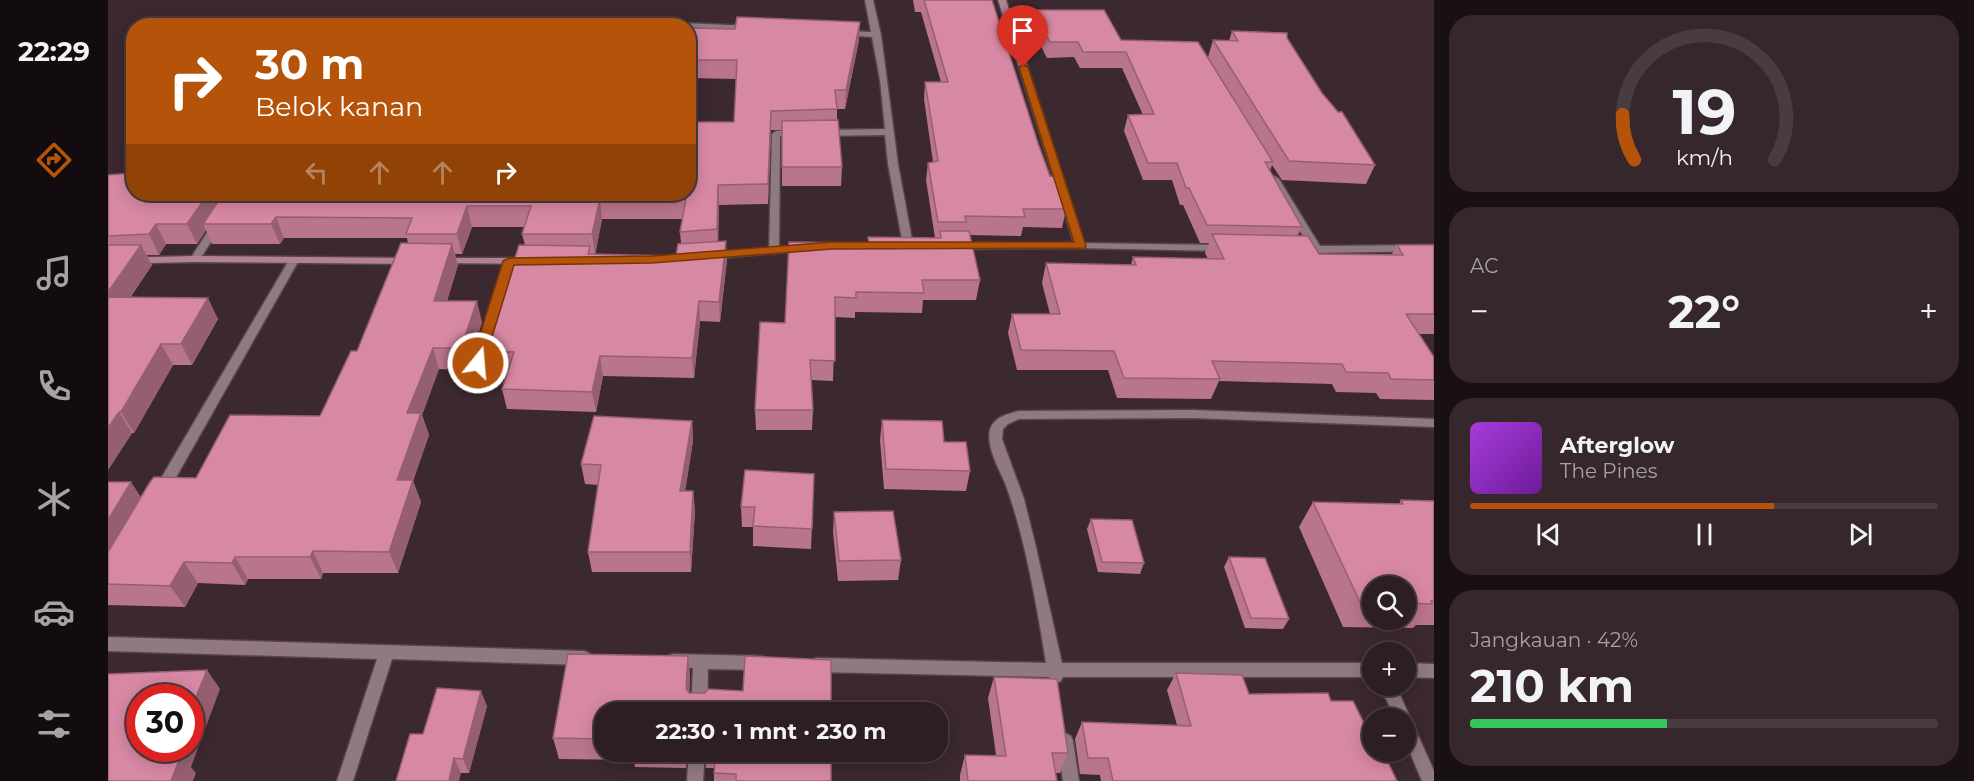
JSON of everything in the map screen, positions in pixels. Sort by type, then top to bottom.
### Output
[{"type":"street","points":[[869,0],[877,34],[893,164],[908,245]]},
{"type":"street","points":[[1002,0],[1080,246]]},
{"type":"street","points":[[696,26],[759,29]]},
{"type":"street","points":[[830,32],[877,34]]},
{"type":"street","points":[[774,251],[776,134],[890,132]]},
{"type":"street","points":[[1266,166],[1317,250]]},
{"type":"street","points":[[195,259],[224,214]]},
{"type":"street","points":[[941,246],[1234,248]]},
{"type":"street","points":[[699,257],[810,247]]},
{"type":"street","points":[[1293,249],[1434,248]]},
{"type":"street","points":[[108,261],[195,259],[544,261]]},
{"type":"street","points":[[154,503],[294,260]]},
{"type":"street","points":[[471,384],[509,261]]},
{"type":"street","points":[[1058,693],[1023,524],[996,441],[998,427],[1004,419],[1019,415],[1192,414],[1434,423]]},
{"type":"street","points":[[108,644],[596,658]]},
{"type":"street","points":[[345,781],[387,651]]},
{"type":"street","points":[[654,660],[772,664]]},
{"type":"street","points":[[699,702],[701,662]]},
{"type":"street","points":[[807,664],[1055,670],[1362,669]]},
{"type":"street","points":[[1416,670],[1434,671]]},
{"type":"street","points":[[1063,726],[1071,781]]},
{"type":"street","points":[[1416,748],[1430,781]]},
{"type":"street","points":[[695,781],[696,762]]},
{"type":"building","points":[[924,0],[992,0],[1038,143],[1050,176],[1055,177],[1066,209],[1023,209],[1025,217],[965,216],[966,222],[938,222],[928,163],[938,161],[925,82],[948,82]]},
{"type":"building","points":[[1033,10],[1104,10],[1121,40],[1198,42],[1273,162],[1265,162],[1302,227],[1207,225],[1189,188],[1186,188],[1177,163],[1148,163],[1128,115],[1154,114],[1126,52],[1083,52],[1078,42],[1050,42]]},
{"type":"building","points":[[737,17],[860,22],[846,90],[835,90],[837,109],[771,111],[768,184],[718,185],[717,229],[680,232],[686,201],[696,201],[696,122],[734,122],[737,60],[696,60],[696,28],[735,29]]},
{"type":"building","points":[[1232,31],[1287,33],[1287,38],[1322,93],[1338,112],[1342,112],[1375,165],[1289,161],[1213,40],[1238,41]]},
{"type":"building","points":[[838,120],[842,167],[782,167],[782,121]]},
{"type":"building","points":[[126,174],[126,201],[203,201],[187,224],[156,224],[149,234],[108,236],[108,175]]},
{"type":"building","points":[[218,201],[600,201],[592,234],[522,234],[531,206],[467,206],[457,234],[406,234],[412,218],[276,217],[271,224],[203,224]]},
{"type":"building","points":[[940,231],[969,231],[980,280],[922,280],[924,293],[856,292],[856,298],[835,297],[835,361],[810,360],[813,410],[755,410],[760,322],[785,323],[789,242],[869,243],[868,237],[941,238]]},
{"type":"building","points":[[1212,234],[1308,236],[1319,254],[1403,255],[1397,245],[1434,245],[1434,314],[1406,314],[1434,357],[1434,380],[1391,379],[1388,373],[1346,372],[1342,364],[1212,361],[1220,379],[1124,378],[1114,351],[1021,350],[1012,314],[1060,314],[1046,263],[1136,265],[1133,257],[1224,259]]},
{"type":"building","points":[[726,241],[719,302],[699,301],[692,358],[600,356],[592,392],[502,389],[514,352],[478,351],[493,303],[501,303],[519,245],[590,246],[588,254],[676,256],[678,244]]},
{"type":"building","points":[[401,243],[452,244],[434,301],[477,301],[461,348],[433,348],[407,413],[421,413],[397,480],[413,480],[389,552],[313,551],[310,557],[235,557],[232,563],[184,562],[170,586],[108,584],[108,552],[150,482],[154,477],[196,478],[230,415],[320,416],[351,351],[357,351]]},
{"type":"building","points":[[108,245],[141,245],[108,292]]},
{"type":"building","points":[[108,297],[208,298],[181,344],[161,344],[121,412],[108,428]]},
{"type":"building","points":[[594,416],[692,421],[680,491],[693,491],[690,552],[588,552],[601,465],[581,464]]},
{"type":"building","points":[[882,420],[942,421],[944,442],[966,442],[970,471],[886,469]]},
{"type":"building","points":[[745,470],[814,474],[812,529],[753,526],[755,507],[741,507]]},
{"type":"building","points":[[108,482],[131,482],[108,520]]},
{"type":"building","points":[[1401,500],[1434,501],[1434,601],[1431,601],[1432,604],[1416,603],[1416,576],[1362,576],[1362,602],[1360,602],[1313,502],[1403,504]]},
{"type":"building","points":[[893,511],[901,560],[839,561],[834,512]]},
{"type":"building","points":[[1091,519],[1132,520],[1144,563],[1102,562]]},
{"type":"building","points":[[1229,557],[1265,558],[1289,619],[1251,618]]},
{"type":"building","points":[[568,654],[688,656],[686,688],[689,693],[705,693],[708,689],[743,691],[745,656],[831,660],[831,702],[594,702],[594,739],[553,738]]},
{"type":"building","points":[[207,670],[201,684],[126,684],[126,762],[178,762],[171,781],[108,781],[108,674]]},
{"type":"building","points":[[1176,673],[1242,675],[1249,694],[1328,693],[1331,701],[1353,701],[1362,719],[1362,762],[1388,762],[1397,781],[1113,781],[1108,758],[1088,758],[1082,722],[1191,726]]},
{"type":"building","points":[[994,677],[1057,679],[1068,753],[1052,753],[1057,781],[968,781],[965,755],[1006,756]]},
{"type":"building","points":[[437,688],[481,691],[463,759],[454,758],[449,781],[396,781],[410,734],[423,734]]},
{"type":"building","points":[[715,762],[831,762],[831,781],[736,781],[736,774],[714,773]]},
{"type":"route","points":[[478,363],[509,261],[652,260],[854,245],[1080,246],[1023,67]]}]
